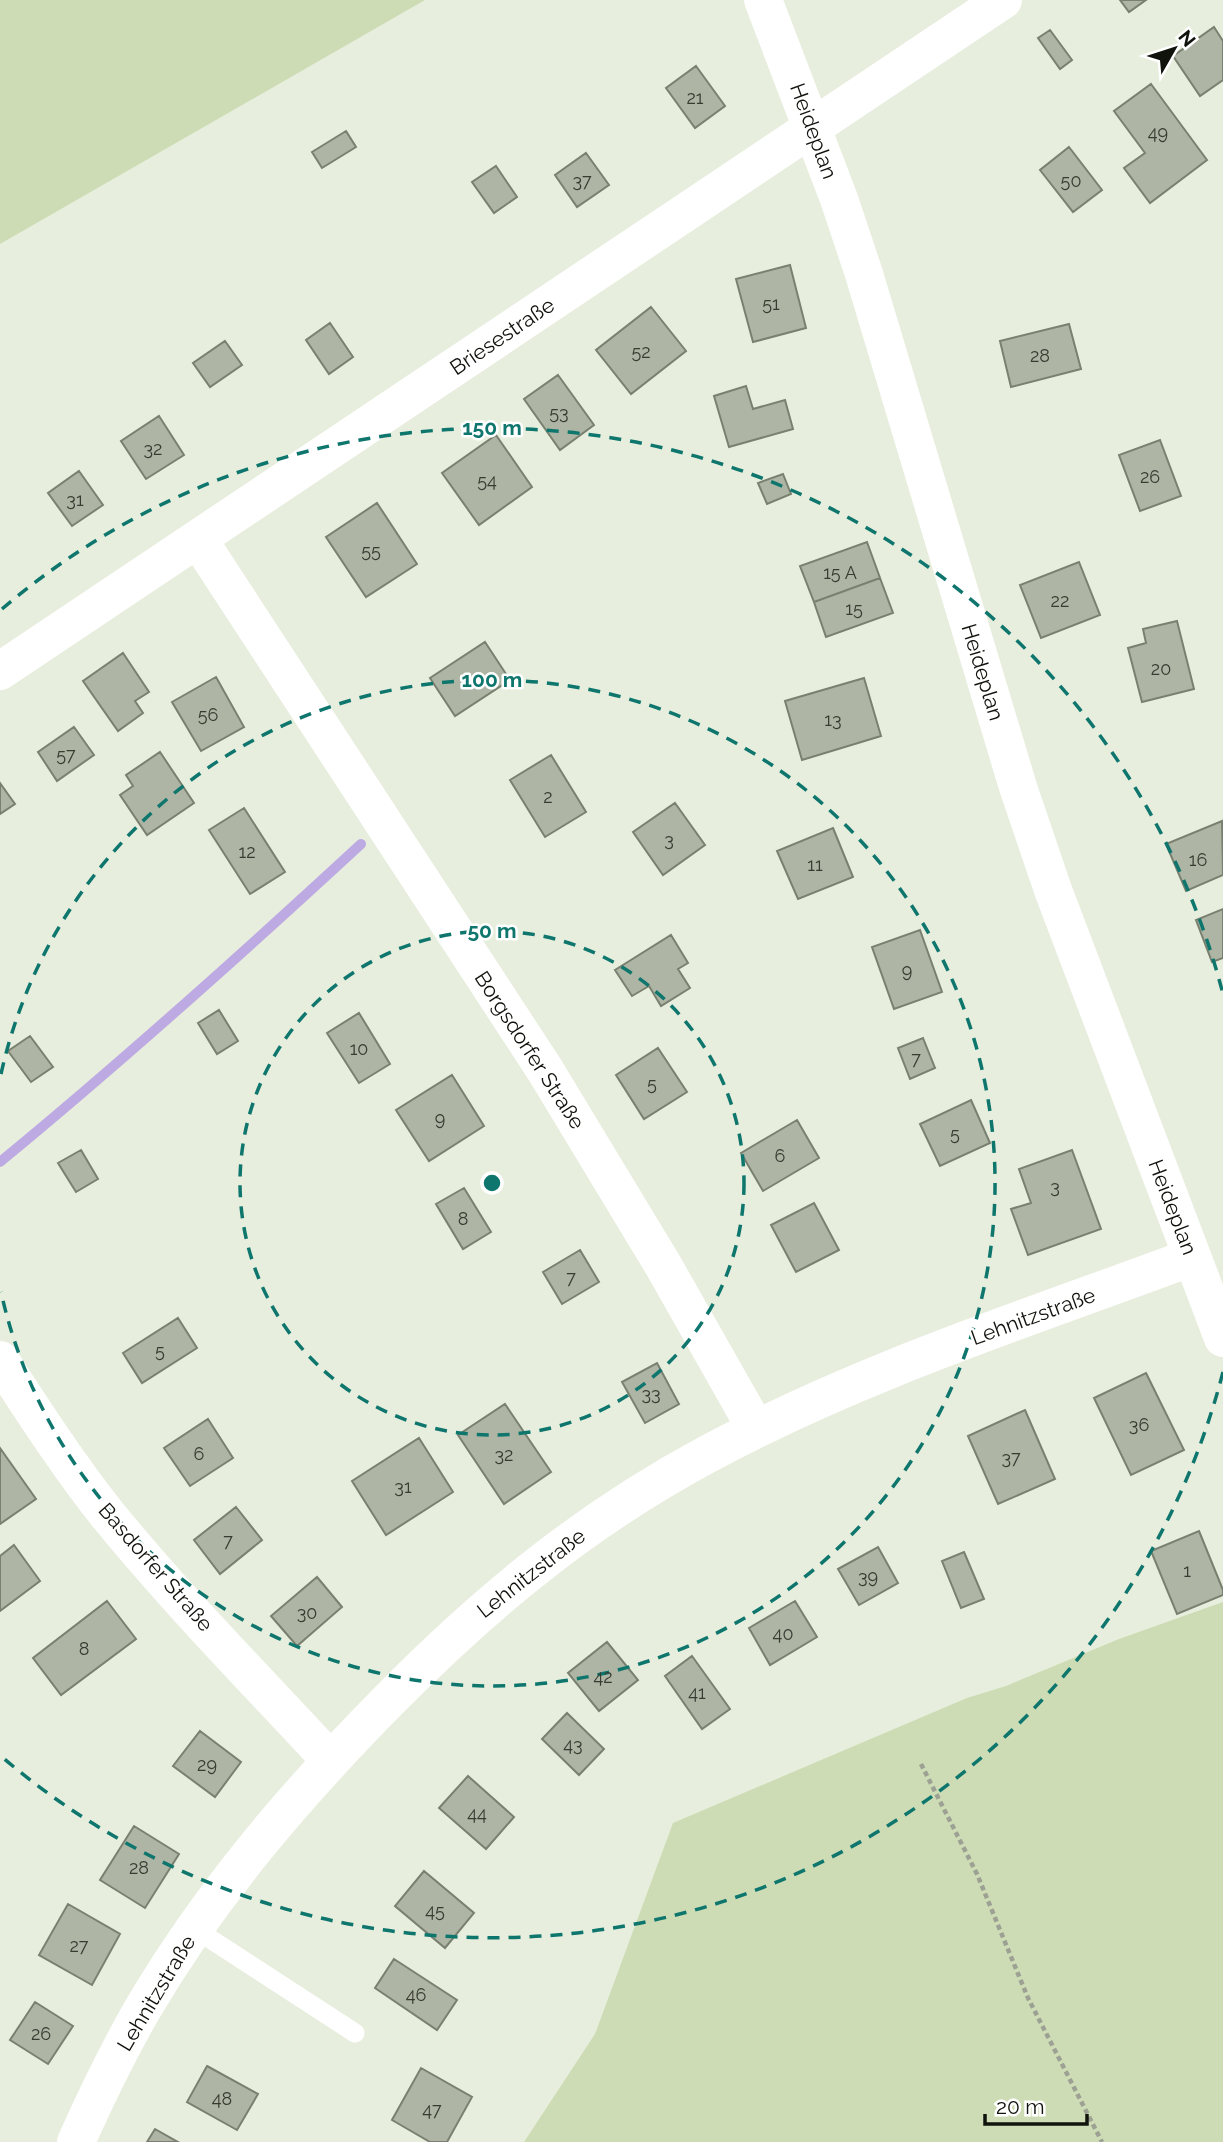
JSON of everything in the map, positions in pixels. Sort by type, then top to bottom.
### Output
[{"type":"street","name":"Heideplan","points":[[763,0],[813,128],[864,274],[1018,787],[1053,890],[1223,1339]]},
{"type":"street","name":"Briesestraße","points":[[0,671],[1003,0]]},
{"type":"street","name":"Borgsdorfer Straße","points":[[198,539],[545,1070],[657,1254],[756,1429]]},
{"type":"street","name":"Lehnitzstraße","points":[[76,2142],[142,2010],[195,1929],[262,1838],[330,1760],[443,1646],[545,1559],[611,1511],[658,1482],[756,1429],[832,1393],[1192,1257]]},
{"type":"street","name":"Basdorfer Straße","points":[[0,1360],[48,1433],[106,1512],[169,1587],[330,1760]]},
{"type":"lane","points":[[195,1929],[355,2033]]},
{"type":"path","points":[[921,1764],[977,1874],[1028,1998],[1102,2142]]},
{"type":"green space","points":[[0,0],[425,0],[0,244]]},
{"type":"green space","points":[[1223,1602],[1223,2142],[524,2142],[595,2034],[673,1823],[967,1698],[1006,1686],[1119,1639]]},
{"type":"building","points":[[1120,0],[1146,0],[1129,12]]},
{"type":"building","points":[[1214,27],[1223,41],[1223,80],[1200,96],[1173,56]]},
{"type":"building","points":[[1050,30],[1072,60],[1060,69],[1038,38]]},
{"type":"building","points":[[696,66],[725,106],[695,128],[666,88]]},
{"type":"building","points":[[1151,84],[1207,160],[1150,203],[1124,168],[1145,153],[1114,111]]},
{"type":"building","points":[[346,131],[356,147],[322,168],[312,152]]},
{"type":"building","points":[[1069,147],[1102,190],[1073,212],[1040,170]]},
{"type":"building","points":[[586,153],[609,185],[577,207],[555,175]]},
{"type":"building","points":[[496,166],[517,197],[494,213],[472,182]]},
{"type":"building","points":[[790,265],[806,328],[753,342],[736,279]]},
{"type":"building","points":[[651,307],[686,351],[631,394],[596,350]]},
{"type":"building","points":[[330,323],[353,357],[329,374],[306,340]]},
{"type":"building","points":[[1069,324],[1081,369],[1011,387],[1000,341]]},
{"type":"building","points":[[225,341],[242,365],[210,387],[193,363]]},
{"type":"building","points":[[558,375],[594,425],[560,450],[524,399]]},
{"type":"building","points":[[746,386],[753,409],[785,400],[793,429],[729,447],[714,396]]},
{"type":"building","points":[[159,416],[184,455],[146,479],[121,441]]},
{"type":"building","points":[[496,435],[532,487],[479,525],[442,473]]},
{"type":"building","points":[[1160,440],[1181,496],[1140,511],[1119,455]]},
{"type":"building","points":[[79,471],[103,505],[72,526],[48,493]]},
{"type":"building","points":[[783,474],[791,494],[767,504],[758,483]]},
{"type":"building","points":[[377,503],[417,564],[366,597],[326,537]]},
{"type":"building","points":[[867,542],[880,578],[814,602],[800,566]]},
{"type":"building","points":[[1079,562],[1100,615],[1041,638],[1020,585]]},
{"type":"building","points":[[880,578],[893,613],[826,637],[814,602]]},
{"type":"building","points":[[1177,621],[1194,689],[1142,702],[1128,648],[1146,643],[1143,629]]},
{"type":"building","points":[[485,642],[510,680],[455,716],[430,678]]},
{"type":"building","points":[[123,653],[149,692],[135,701],[143,713],[118,731],[83,681]]},
{"type":"building","points":[[216,677],[244,727],[201,751],[172,702]]},
{"type":"building","points":[[864,678],[881,736],[802,760],[785,701]]},
{"type":"building","points":[[74,727],[94,755],[57,781],[38,752]]},
{"type":"building","points":[[160,752],[194,803],[147,835],[120,795],[133,786],[126,775]]},
{"type":"building","points":[[551,755],[586,812],[545,837],[510,780]]},
{"type":"building","points":[[0,783],[15,804],[0,814]]},
{"type":"building","points":[[675,803],[705,845],[663,875],[633,832]]},
{"type":"building","points":[[244,808],[285,872],[250,894],[209,830]]},
{"type":"building","points":[[1222,821],[1223,875],[1186,891],[1166,844]]},
{"type":"building","points":[[833,828],[853,877],[798,899],[777,851]]},
{"type":"building","points":[[1223,909],[1223,958],[1212,962],[1196,920]]},
{"type":"building","points":[[920,930],[942,992],[894,1009],[872,947]]},
{"type":"building","points":[[671,935],[688,963],[678,969],[690,988],[661,1006],[649,986],[632,996],[615,970]]},
{"type":"building","points":[[219,1010],[238,1041],[217,1054],[198,1023]]},
{"type":"building","points":[[359,1013],[390,1064],[359,1083],[327,1033]]},
{"type":"building","points":[[30,1036],[53,1067],[31,1082],[8,1051]]},
{"type":"building","points":[[923,1038],[935,1068],[910,1079],[898,1048]]},
{"type":"building","points":[[658,1048],[687,1092],[644,1119],[616,1075]]},
{"type":"building","points":[[452,1075],[484,1126],[429,1161],[396,1110]]},
{"type":"building","points":[[971,1100],[990,1143],[940,1166],[920,1124]]},
{"type":"building","points":[[797,1120],[819,1158],[763,1191],[741,1153]]},
{"type":"building","points":[[81,1150],[98,1179],[76,1192],[58,1163]]},
{"type":"building","points":[[1072,1150],[1101,1229],[1028,1255],[1011,1209],[1031,1203],[1019,1169]]},
{"type":"building","points":[[464,1188],[491,1232],[463,1249],[436,1204]]},
{"type":"building","points":[[814,1203],[839,1250],[796,1272],[771,1225]]},
{"type":"building","points":[[580,1250],[599,1282],[562,1304],[543,1272]]},
{"type":"building","points":[[178,1318],[197,1348],[142,1383],[123,1353]]},
{"type":"building","points":[[657,1363],[679,1404],[645,1423],[622,1382]]},
{"type":"building","points":[[1146,1373],[1184,1450],[1131,1475],[1094,1398]]},
{"type":"building","points":[[505,1404],[551,1472],[504,1504],[458,1435]]},
{"type":"building","points":[[1025,1410],[1055,1479],[998,1504],[968,1436]]},
{"type":"building","points":[[208,1419],[233,1458],[190,1486],[164,1448]]},
{"type":"building","points":[[419,1438],[453,1492],[386,1535],[352,1481]]},
{"type":"building","points":[[0,1448],[36,1499],[0,1524]]},
{"type":"building","points":[[236,1507],[262,1540],[220,1574],[194,1540]]},
{"type":"building","points":[[1199,1531],[1223,1595],[1177,1614],[1151,1551]]},
{"type":"building","points":[[14,1545],[40,1581],[0,1611],[0,1556]]},
{"type":"building","points":[[878,1547],[898,1583],[859,1605],[838,1569]]},
{"type":"building","points":[[964,1552],[984,1599],[961,1608],[942,1561]]},
{"type":"building","points":[[317,1577],[342,1607],[297,1646],[271,1616]]},
{"type":"building","points":[[107,1601],[136,1639],[61,1695],[33,1658]]},
{"type":"building","points":[[795,1601],[817,1637],[770,1665],[749,1628]]},
{"type":"building","points":[[607,1642],[638,1680],[599,1711],[568,1673]]},
{"type":"building","points":[[692,1656],[730,1709],[702,1729],[665,1676]]},
{"type":"building","points":[[567,1713],[604,1749],[579,1775],[542,1739]]},
{"type":"building","points":[[200,1731],[241,1762],[215,1797],[173,1766]]},
{"type":"building","points":[[468,1776],[514,1817],[486,1849],[439,1808]]},
{"type":"building","points":[[134,1826],[179,1854],[145,1908],[100,1880]]},
{"type":"building","points":[[424,1871],[474,1913],[445,1948],[395,1906]]},
{"type":"building","points":[[68,1904],[120,1934],[92,1985],[39,1955]]},
{"type":"building","points":[[394,1959],[457,2000],[437,2030],[375,1988]]},
{"type":"building","points":[[35,2002],[73,2026],[48,2064],[10,2040]]},
{"type":"building","points":[[207,2066],[258,2094],[237,2130],[187,2102]]},
{"type":"building","points":[[421,2068],[472,2097],[447,2142],[430,2142],[392,2120]]},
{"type":"building","points":[[155,2129],[178,2142],[147,2142]]},
{"type":"waterway","points":[[0,1162],[183,1006],[361,844]]}]
